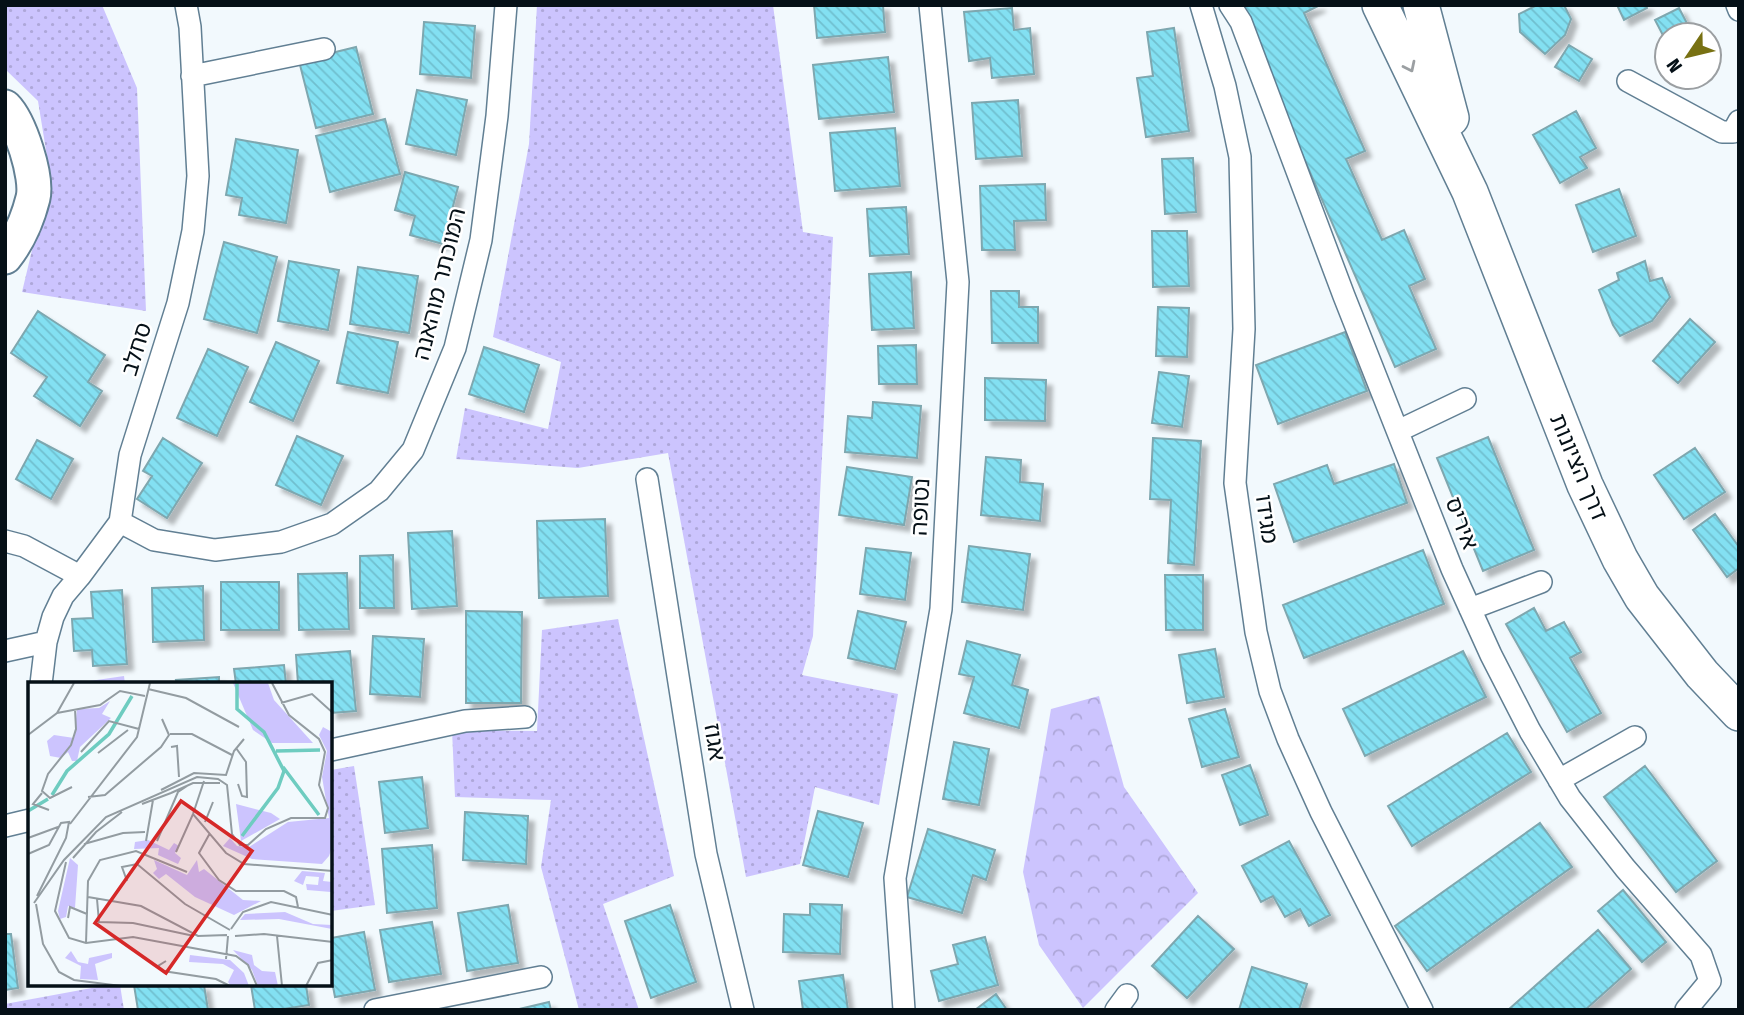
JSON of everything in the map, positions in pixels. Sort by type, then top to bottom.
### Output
[{"type":"highway","name":"דרך הציונות","points":[[1380,5],[1470,192],[1585,485],[1620,559],[1642,597],[1702,674],[1739,713]]},
{"type":"highway","name":"דרך הציונות","points":[[1420,5],[1470,192]]},
{"type":"main road","points":[[5,107],[11,113],[28,153],[34,196],[15,244],[5,257]]},
{"type":"street","name":"סחלב","points":[[41,682],[46,642],[53,617],[63,596],[120,522],[130,455],[177,303],[193,231],[198,176],[190,27],[186,5]]},
{"type":"street","name":"המוכתר מוהאנה","points":[[120,522],[154,540],[215,550],[281,542],[332,524],[379,491],[413,450],[455,348],[481,240],[498,116],[506,5]]},
{"type":"street","name":"נטופה","points":[[904,1010],[895,877],[941,609],[958,282],[930,5]]},
{"type":"street","name":"מגידו","points":[[1201,5],[1225,86],[1240,157],[1244,329],[1235,483],[1256,632],[1270,691],[1288,739],[1321,812],[1422,1010]]},
{"type":"street","name":"איריס","points":[[1230,5],[1241,22],[1337,279],[1452,569],[1530,731],[1570,797],[1625,868],[1701,956],[1710,981],[1686,1010]]},
{"type":"street","points":[[192,76],[324,49]]},
{"type":"street","points":[[1629,81],[1722,132],[1733,132],[1739,121]]},
{"type":"street","points":[[1398,431],[1465,399]]},
{"type":"street","name":"אגוז","points":[[648,480],[706,854],[743,1010]]},
{"type":"street","points":[[5,541],[24,546],[80,576]]},
{"type":"street","points":[[1470,609],[1541,582]]},
{"type":"street","points":[[5,651],[46,642]]},
{"type":"street","points":[[332,750],[465,720],[525,717]]},
{"type":"street","points":[[1559,780],[1635,737]]},
{"type":"street","points":[[5,826],[28,820]]},
{"type":"street","points":[[375,1010],[541,977]]},
{"type":"green space","points":[[5,5],[102,5],[137,88],[146,311],[22,292],[50,175],[38,101],[5,69]]},
{"type":"green space","points":[[537,5],[773,5],[803,232],[833,237],[813,636],[802,675],[898,694],[879,805],[815,787],[800,864],[746,877],[668,453],[578,468],[456,459],[465,408],[548,429],[561,362],[493,337],[529,144]]},
{"type":"green space","points":[[618,619],[674,876],[603,904],[639,1010],[579,1010],[541,867],[551,800],[455,797],[452,730],[537,731],[542,630]]},
{"type":"green space","points":[[124,676],[125,682],[83,682]]},
{"type":"green space","points":[[1099,696],[1124,787],[1198,893],[1083,1008],[1039,945],[1023,872],[1051,709]]},
{"type":"green space","points":[[354,766],[375,905],[332,911],[332,770]]},
{"type":"green space","points":[[97,987],[120,987],[124,1010],[5,1010],[5,1004]]},
{"type":"building","points":[[814,5],[883,5],[885,32],[817,38]]},
{"type":"building","points":[[1237,5],[1320,5],[1304,13],[1365,151],[1346,159],[1382,240],[1404,230],[1425,279],[1409,286],[1436,349],[1395,367]]},
{"type":"building","points":[[1537,5],[1564,5],[1571,19],[1565,35],[1545,54],[1520,32],[1519,14]]},
{"type":"building","points":[[1617,5],[1646,5],[1647,8],[1624,20]]},
{"type":"building","points":[[1012,8],[1014,30],[1030,28],[1034,74],[992,78],[990,58],[969,61],[964,12]]},
{"type":"building","points":[[1679,8],[1686,21],[1656,21]]},
{"type":"building","points":[[424,22],[475,26],[471,78],[420,74]]},
{"type":"building","points":[[1174,28],[1189,131],[1146,137],[1137,78],[1153,76],[1147,32]]},
{"type":"building","points":[[1569,45],[1592,59],[1579,81],[1555,67]]},
{"type":"building","points":[[356,47],[373,114],[316,128],[299,61]]},
{"type":"building","points":[[888,57],[894,112],[819,119],[813,65]]},
{"type":"building","points":[[417,90],[467,100],[456,155],[406,144]]},
{"type":"building","points":[[1018,100],[1022,156],[976,159],[972,103]]},
{"type":"building","points":[[1576,111],[1596,148],[1580,157],[1587,168],[1560,183],[1533,135]]},
{"type":"building","points":[[385,119],[400,174],[330,192],[316,136]]},
{"type":"building","points":[[895,128],[900,186],[835,191],[830,133]]},
{"type":"building","points":[[236,139],[298,150],[286,223],[239,215],[242,198],[226,195]]},
{"type":"building","points":[[1193,158],[1196,212],[1165,214],[1162,159]]},
{"type":"building","points":[[405,172],[458,187],[443,244],[410,235],[415,216],[395,210]]},
{"type":"building","points":[[1045,184],[1046,220],[1014,221],[1015,250],[982,250],[980,186]]},
{"type":"building","points":[[1619,189],[1636,236],[1593,252],[1576,205]]},
{"type":"building","points":[[906,207],[909,254],[870,256],[867,209]]},
{"type":"building","points":[[1152,231],[1187,231],[1189,286],[1153,287]]},
{"type":"building","points":[[224,242],[277,257],[257,333],[204,319]]},
{"type":"building","points":[[289,261],[339,270],[328,330],[278,321]]},
{"type":"building","points":[[1645,261],[1650,281],[1662,278],[1670,297],[1652,321],[1620,336],[1599,290],[1619,280],[1617,273]]},
{"type":"building","points":[[358,267],[418,276],[409,333],[350,324]]},
{"type":"building","points":[[911,272],[914,328],[872,330],[869,274]]},
{"type":"building","points":[[991,291],[1019,291],[1019,307],[1038,307],[1038,343],[992,343]]},
{"type":"building","points":[[1158,307],[1189,308],[1187,357],[1156,356]]},
{"type":"building","points":[[38,311],[105,355],[88,382],[102,391],[80,426],[34,396],[47,377],[11,353]]},
{"type":"building","points":[[1690,319],[1715,342],[1678,383],[1653,361]]},
{"type":"building","points":[[348,332],[398,342],[388,393],[337,383]]},
{"type":"building","points":[[1345,332],[1367,391],[1278,424],[1256,365]]},
{"type":"building","points":[[276,342],[319,361],[293,421],[250,402]]},
{"type":"building","points":[[916,345],[917,384],[879,384],[878,346]]},
{"type":"building","points":[[484,347],[539,365],[524,412],[469,394]]},
{"type":"building","points":[[208,349],[248,367],[217,436],[177,418]]},
{"type":"building","points":[[1159,372],[1189,376],[1182,427],[1152,423]]},
{"type":"building","points":[[985,378],[1046,380],[1045,421],[985,420]]},
{"type":"building","points":[[873,402],[921,406],[917,458],[845,452],[848,416],[872,418]]},
{"type":"building","points":[[297,436],[343,456],[321,505],[276,485]]},
{"type":"building","points":[[1488,437],[1534,550],[1483,571],[1437,458]]},
{"type":"building","points":[[163,438],[202,463],[167,518],[137,499],[152,476],[143,471]]},
{"type":"building","points":[[1153,438],[1201,441],[1194,565],[1168,563],[1171,500],[1150,499]]},
{"type":"building","points":[[37,440],[73,459],[51,499],[16,479]]},
{"type":"building","points":[[1695,448],[1725,492],[1684,519],[1654,475]]},
{"type":"building","points":[[986,457],[1021,460],[1020,482],[1043,484],[1040,521],[981,515]]},
{"type":"building","points":[[1394,464],[1407,503],[1294,542],[1274,484],[1327,465],[1334,484]]},
{"type":"building","points":[[847,467],[912,477],[904,525],[839,515]]},
{"type":"building","points":[[1715,514],[1739,547],[1739,568],[1727,577],[1693,530]]},
{"type":"building","points":[[605,519],[608,596],[539,598],[537,521]]},
{"type":"building","points":[[452,531],[457,606],[412,609],[408,533]]},
{"type":"building","points":[[969,546],[1030,554],[1023,610],[962,602]]},
{"type":"building","points":[[866,548],[911,553],[905,600],[860,594]]},
{"type":"building","points":[[1423,550],[1444,604],[1304,658],[1283,605]]},
{"type":"building","points":[[393,555],[394,608],[360,608],[360,556]]},
{"type":"building","points":[[347,573],[349,629],[299,630],[298,574]]},
{"type":"building","points":[[1165,575],[1203,575],[1203,630],[1166,630]]},
{"type":"building","points":[[221,582],[279,582],[279,630],[221,630]]},
{"type":"building","points":[[203,586],[204,640],[153,642],[152,588]]},
{"type":"building","points":[[122,590],[127,664],[93,666],[92,650],[74,651],[72,619],[93,618],[91,592]]},
{"type":"building","points":[[1534,608],[1546,631],[1564,622],[1581,652],[1570,658],[1601,713],[1567,732],[1506,624]]},
{"type":"building","points":[[466,611],[522,612],[521,703],[466,703]]},
{"type":"building","points":[[858,611],[906,622],[895,669],[848,658]]},
{"type":"building","points":[[373,636],[424,639],[420,697],[370,694]]},
{"type":"building","points":[[967,641],[1020,655],[1012,685],[1028,690],[1019,728],[964,713],[974,677],[959,674]]},
{"type":"building","points":[[1215,649],[1224,697],[1187,703],[1179,655]]},
{"type":"building","points":[[350,651],[356,711],[332,713],[332,682],[298,682],[296,655]]},
{"type":"building","points":[[1463,651],[1486,697],[1365,756],[1343,709]]},
{"type":"building","points":[[284,665],[286,682],[236,682],[234,669]]},
{"type":"building","points":[[219,677],[219,682],[176,680]]},
{"type":"building","points":[[1225,709],[1239,757],[1202,767],[1189,719]]},
{"type":"building","points":[[1507,733],[1531,772],[1412,846],[1388,806]]},
{"type":"building","points":[[954,742],[989,749],[979,805],[943,799]]},
{"type":"building","points":[[1250,765],[1268,815],[1240,825],[1222,775]]},
{"type":"building","points":[[1645,766],[1717,861],[1676,892],[1604,797]]},
{"type":"building","points":[[422,777],[428,828],[385,833],[379,782]]},
{"type":"building","points":[[818,811],[863,823],[848,877],[803,865]]},
{"type":"building","points":[[465,812],[528,816],[526,864],[463,860]]},
{"type":"building","points":[[1540,823],[1572,867],[1427,971],[1395,926]]},
{"type":"building","points":[[928,829],[995,850],[986,880],[973,875],[962,913],[907,897]]},
{"type":"building","points":[[1289,841],[1330,915],[1309,926],[1300,909],[1285,917],[1273,896],[1261,902],[1242,866]]},
{"type":"building","points":[[432,845],[437,908],[387,913],[382,849]]},
{"type":"building","points":[[1623,890],[1666,942],[1642,962],[1598,911]]},
{"type":"building","points":[[810,904],[842,905],[840,954],[783,952],[784,914],[810,915]]},
{"type":"building","points":[[508,905],[518,963],[467,971],[458,913]]},
{"type":"building","points":[[670,905],[696,982],[651,998],[625,921]]},
{"type":"building","points":[[1198,916],[1234,949],[1187,998],[1152,966]]},
{"type":"building","points":[[432,922],[441,974],[389,982],[380,930]]},
{"type":"building","points":[[1598,930],[1631,969],[1585,1010],[1508,1010]]},
{"type":"building","points":[[364,932],[375,990],[335,997],[332,981],[332,938]]},
{"type":"building","points":[[5,934],[11,934],[18,988],[5,990]]},
{"type":"building","points":[[985,937],[998,985],[939,1001],[931,971],[958,964],[953,945]]},
{"type":"building","points":[[1252,967],[1307,984],[1299,1010],[1239,1010]]},
{"type":"building","points":[[843,975],[848,1010],[803,1010],[799,981]]},
{"type":"building","points":[[134,987],[204,987],[208,1010],[138,1010]]},
{"type":"building","points":[[251,987],[306,987],[309,1005],[255,1010]]},
{"type":"building","points":[[996,994],[1007,1010],[975,1010]]},
{"type":"building","points":[[549,1002],[551,1010],[515,1010]]}]
